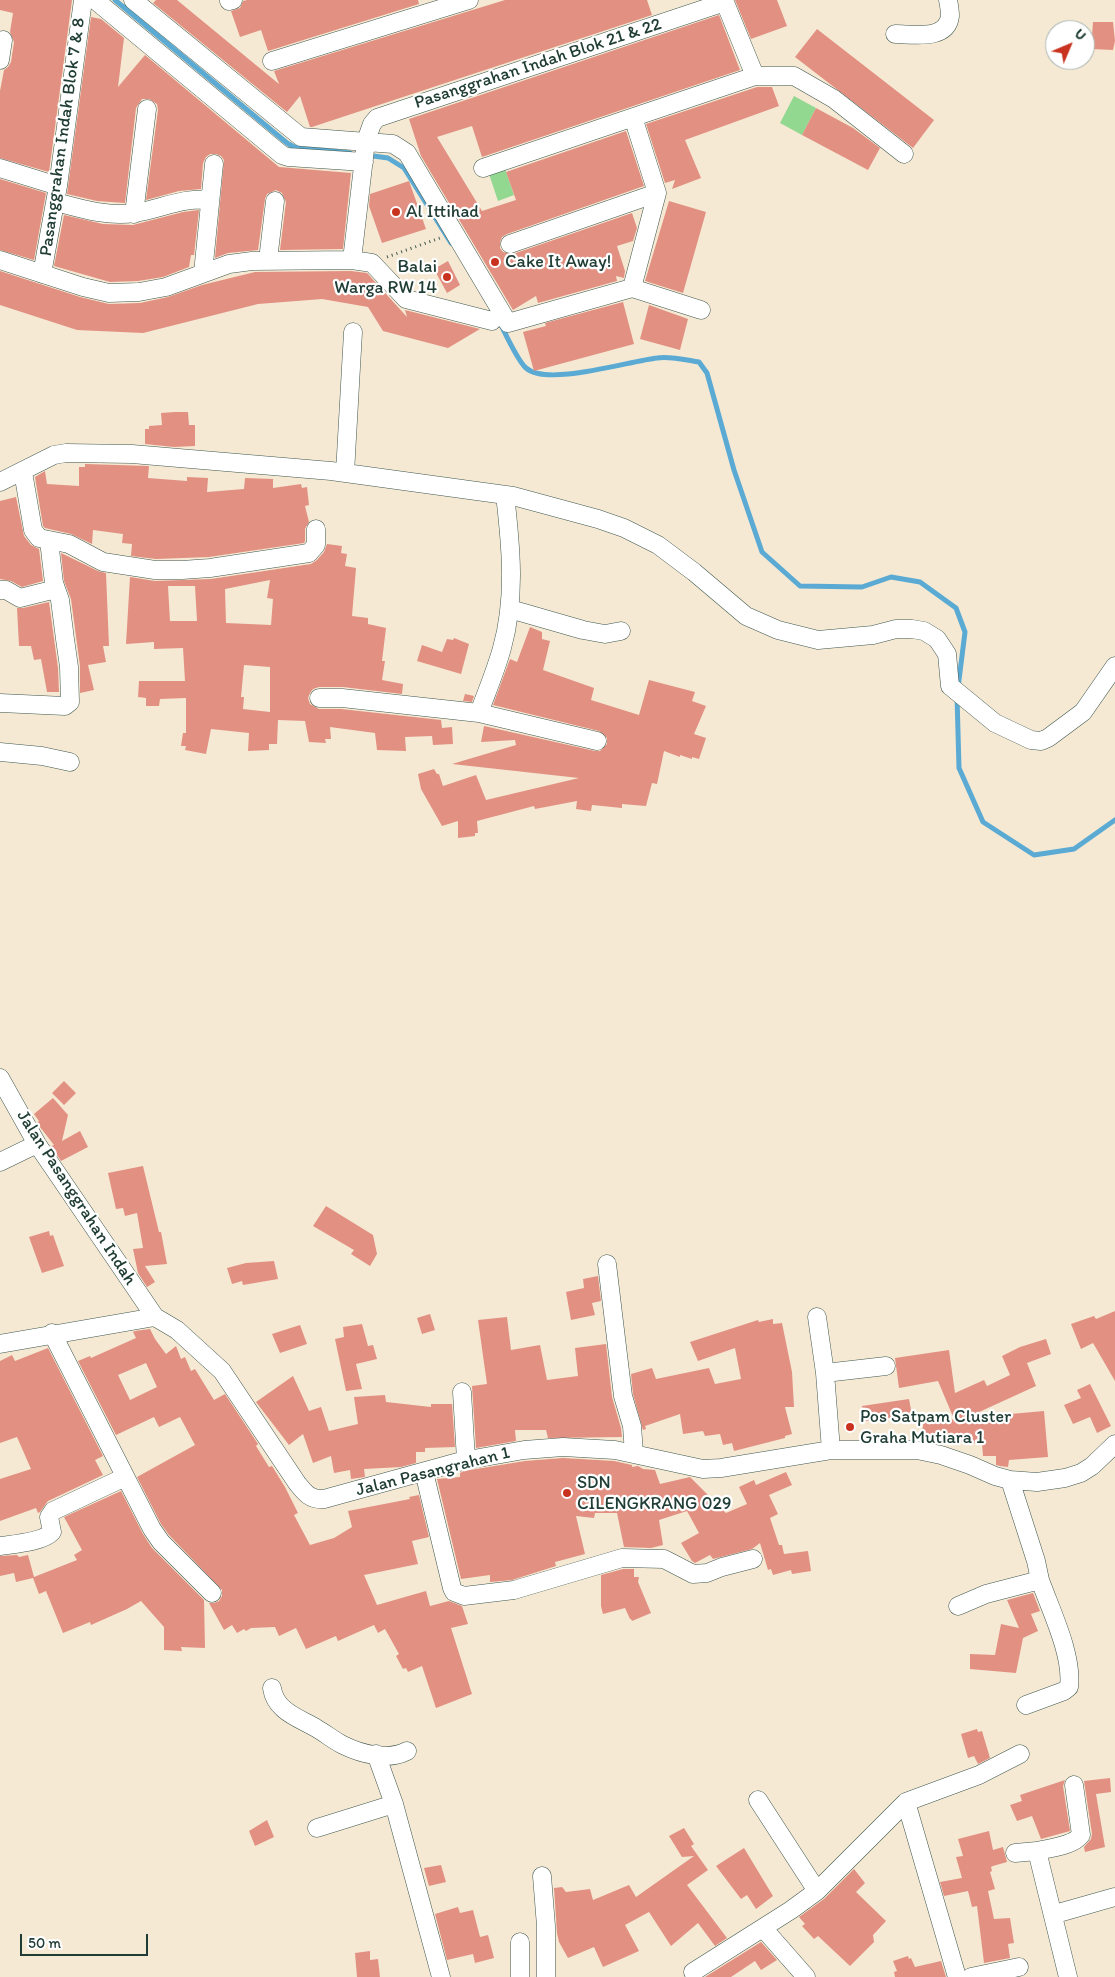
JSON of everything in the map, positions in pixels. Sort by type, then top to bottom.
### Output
[{"type":"street","name":"Pasanggrahan Indah Blok 7 & 8","points":[[42,274],[57,194],[83,0]]},
{"type":"street","points":[[95,0],[282,155],[288,158],[364,162]]},
{"type":"street","points":[[133,0],[301,137],[393,144],[407,153],[500,322]]},
{"type":"street","points":[[272,62],[469,0]]},
{"type":"street","points":[[895,34],[936,33],[941,31],[945,28],[950,16],[948,0]]},
{"type":"street","points":[[725,1],[755,76]]},
{"type":"street","name":"Pasanggrahan Indah Blok 21 & 22","points":[[352,260],[366,141],[374,120],[384,114],[725,1]]},
{"type":"street","points":[[0,60],[3,40]]},
{"type":"street","points":[[484,168],[755,76],[794,76],[834,99],[904,154]]},
{"type":"street","points":[[134,214],[147,109]]},
{"type":"street","points":[[632,288],[657,193],[633,117]]},
{"type":"street","points":[[203,273],[214,164]]},
{"type":"street","points":[[0,168],[92,212],[134,214],[179,201],[197,198],[210,200]]},
{"type":"street","points":[[510,244],[657,193]]},
{"type":"street","points":[[268,260],[275,202]]},
{"type":"street","points":[[0,260],[83,287],[109,293],[139,292],[166,287],[229,264],[268,260],[352,260],[372,263],[406,299],[500,322],[632,288],[702,310]]},
{"type":"street","points":[[345,472],[353,332]]},
{"type":"street","points":[[0,482],[54,455],[66,453],[132,454],[345,472],[513,496],[598,519],[624,528],[658,545],[694,572],[746,616],[778,630],[818,640],[873,635],[896,629],[924,631],[937,639],[947,654],[950,686],[995,723],[1031,740],[1048,738],[1083,712],[1115,666]]},
{"type":"street","points":[[23,472],[33,530],[39,538],[69,544],[104,562],[155,570],[182,570],[210,568],[309,553],[316,545],[316,529]]},
{"type":"street","points":[[479,713],[502,648],[510,609],[510,534],[505,496]]},
{"type":"street","points":[[0,703],[65,706],[70,702],[69,667],[60,600],[56,590],[49,541]]},
{"type":"street","points":[[0,590],[6,590],[20,598],[56,590]]},
{"type":"street","points":[[510,609],[583,630],[605,634],[621,631]]},
{"type":"street","points":[[320,698],[342,698],[479,713],[597,741]]},
{"type":"street","points":[[0,752],[42,756],[70,762]]},
{"type":"street","name":"Jalan Pasanggrahan Indah","points":[[0,1078],[38,1144],[155,1317]]},
{"type":"street","points":[[0,1162],[38,1144]]},
{"type":"street","points":[[607,1264],[623,1396],[632,1426],[634,1453]]},
{"type":"street","points":[[1,1341],[155,1317]]},
{"type":"street","name":"Jalan Pasangrahan 1","points":[[155,1317],[177,1330],[222,1371],[297,1483],[312,1499],[324,1499],[466,1460],[524,1450],[563,1447],[615,1450],[703,1469],[721,1468],[831,1450],[917,1450],[970,1464],[995,1476],[1010,1480],[1037,1482],[1065,1478],[1081,1473],[1092,1466],[1115,1444]]},
{"type":"street","points":[[817,1317],[825,1373],[831,1450]]},
{"type":"street","points":[[52,1334],[152,1529],[161,1542],[212,1593]]},
{"type":"street","points":[[825,1373],[886,1366]]},
{"type":"street","points":[[462,1392],[466,1460]]},
{"type":"street","points":[[424,1472],[452,1588],[458,1595],[464,1596],[514,1590],[622,1558],[664,1559],[694,1574],[707,1574],[722,1567],[754,1560]]},
{"type":"street","points":[[0,1546],[48,1536],[52,1532],[48,1517],[53,1511],[125,1477]]},
{"type":"street","points":[[1010,1480],[1036,1561],[1040,1580],[1068,1660],[1070,1680],[1068,1687],[1064,1691],[1026,1705]]},
{"type":"street","points":[[958,1606],[986,1594],[1040,1580]]},
{"type":"street","points":[[272,1688],[272,1695],[280,1706],[295,1717],[318,1728],[342,1744],[362,1752],[390,1756],[407,1751]]},
{"type":"street","points":[[376,1754],[394,1804],[441,1977]]},
{"type":"street","points":[[688,1975],[791,1910],[817,1891],[906,1802],[979,1775],[1020,1754]]},
{"type":"street","points":[[1015,1853],[1037,1851],[1073,1842],[1080,1838],[1074,1785]]},
{"type":"street","points":[[758,1800],[817,1891]]},
{"type":"street","points":[[906,1802],[957,1977]]},
{"type":"street","points":[[317,1828],[394,1804]]},
{"type":"street","points":[[1037,1851],[1068,1977]]},
{"type":"street","points":[[542,1876],[546,1926],[546,1977]]},
{"type":"street","points":[[1062,1912],[1115,1897]]},
{"type":"street","points":[[763,1928],[806,1977]]},
{"type":"street","points":[[520,1942],[520,1977]]},
{"type":"street","points":[[971,1977],[1019,1967]]},
{"type":"path","points":[[372,263],[438,239]]},
{"type":"green space","points":[[794,96],[816,108],[802,135],[780,123]]},
{"type":"green space","points":[[504,166],[514,195],[498,201],[488,171]]},
{"type":"building","points":[[0,0],[72,0],[49,172],[0,158],[0,91],[4,70],[11,62],[14,42],[10,32],[13,13],[0,10]]},
{"type":"building","points":[[156,0],[177,0],[279,84],[274,71],[505,0],[647,0],[652,15],[310,127],[300,96],[287,112],[153,3]]},
{"type":"building","points":[[418,0],[419,4],[268,51],[261,30],[240,37],[231,11],[240,8],[243,1]]},
{"type":"building","points":[[735,0],[777,0],[787,26],[751,39]]},
{"type":"building","points":[[719,15],[740,70],[482,157],[472,126],[437,137],[482,211],[516,200],[506,172],[626,131],[644,186],[507,234],[502,237],[500,242],[500,248],[503,252],[513,254],[632,213],[637,228],[633,241],[617,246],[625,271],[624,278],[616,276],[617,281],[538,303],[536,296],[513,310],[421,156],[409,119]]},
{"type":"building","points":[[91,17],[101,19],[124,38],[118,87],[145,55],[279,167],[351,173],[343,249],[280,250],[286,202],[282,193],[276,190],[267,194],[265,199],[258,250],[228,253],[215,258],[224,160],[216,154],[210,154],[206,157],[203,163],[201,189],[179,191],[146,200],[158,110],[157,104],[149,99],[142,99],[136,108],[125,203],[97,201],[67,194]]},
{"type":"building","points":[[1095,22],[1113,22],[1115,41],[1113,50],[1095,49]]},
{"type":"building","points":[[817,29],[934,120],[913,148],[795,57]]},
{"type":"building","points":[[757,87],[772,87],[779,106],[685,140],[701,178],[672,189],[675,180],[665,183],[646,124]]},
{"type":"building","points":[[816,108],[853,128],[880,148],[868,170],[802,135]]},
{"type":"building","points":[[0,179],[46,193],[34,260],[0,250]]},
{"type":"building","name":"Al Ittihad","points":[[409,181],[426,229],[382,243],[369,206],[370,194]]},
{"type":"building","points":[[669,201],[706,212],[683,293],[645,281]]},
{"type":"building","points":[[199,210],[194,255],[191,255],[189,267],[163,277],[138,281],[110,282],[54,266],[64,215],[103,224],[133,225],[183,212]]},
{"type":"building","name":"Balai Warga RW 14","points":[[448,261],[460,285],[447,293],[434,269]]},
{"type":"building","points":[[0,271],[80,297],[109,304],[140,303],[168,297],[202,285],[255,272],[351,271],[367,273],[407,317],[405,310],[480,329],[448,348],[383,331],[368,307],[322,299],[258,304],[143,333],[77,330],[0,305]]},
{"type":"building","points":[[623,302],[634,344],[534,371],[523,332],[546,326],[545,323]]},
{"type":"building","points":[[649,305],[688,319],[680,350],[640,339]]},
{"type":"building","points":[[188,412],[189,425],[195,425],[195,446],[174,447],[145,444],[145,429],[149,429],[149,426],[162,425],[161,413]]},
{"type":"building","points":[[85,464],[149,466],[148,478],[187,481],[187,477],[208,478],[207,492],[244,489],[245,478],[273,479],[273,488],[301,484],[302,488],[307,487],[309,505],[305,506],[309,522],[305,529],[305,541],[304,543],[209,557],[156,559],[131,556],[132,544],[122,543],[123,534],[93,530],[92,544],[71,534],[45,528],[43,526],[35,477],[45,471],[47,484],[79,486],[79,467],[85,467]]},
{"type":"building","points":[[16,497],[24,536],[31,545],[39,549],[43,581],[22,587],[11,581],[0,579],[0,501]]},
{"type":"building","points":[[327,544],[342,546],[341,553],[347,554],[345,566],[356,568],[352,616],[368,618],[368,624],[386,628],[382,661],[385,661],[382,680],[403,684],[402,694],[343,687],[319,687],[313,689],[310,693],[308,698],[310,704],[319,709],[341,709],[441,720],[442,728],[452,727],[453,744],[433,745],[432,736],[405,737],[406,751],[377,750],[375,733],[330,727],[331,739],[325,739],[326,743],[309,742],[305,721],[278,720],[277,744],[269,744],[269,750],[248,751],[249,733],[211,729],[206,754],[185,750],[186,746],[181,746],[183,733],[186,733],[186,698],[160,699],[159,706],[146,706],[146,698],[138,697],[139,681],[185,681],[183,648],[154,649],[154,642],[126,644],[130,577],[155,581],[211,579],[311,564],[324,552]],"holes":[[[270,580],[267,598],[273,599],[271,625],[226,623],[225,589]],[[168,586],[195,586],[197,621],[170,621]],[[244,665],[270,667],[270,712],[243,709],[244,697],[241,697]]]},
{"type":"building","points":[[61,553],[106,573],[109,646],[103,646],[106,662],[88,665],[94,690],[80,693],[80,666],[71,599],[64,581]]},
{"type":"building","points":[[49,602],[58,668],[59,692],[47,692],[41,659],[34,660],[31,646],[19,646],[17,608]]},
{"type":"building","points":[[530,627],[542,632],[542,639],[550,641],[543,670],[594,688],[591,700],[639,715],[649,680],[695,692],[692,701],[706,706],[694,734],[706,738],[699,759],[680,755],[680,757],[664,751],[657,784],[652,783],[646,806],[622,804],[622,808],[592,805],[591,811],[576,809],[577,801],[535,809],[534,806],[477,821],[478,833],[475,833],[475,836],[458,838],[458,821],[442,826],[421,789],[418,774],[434,769],[439,774],[443,786],[476,775],[486,800],[579,778],[452,764],[516,745],[515,740],[481,742],[484,726],[595,751],[600,751],[607,744],[607,738],[599,731],[493,705],[510,659],[517,662]]},
{"type":"building","points":[[454,638],[469,644],[461,674],[417,661],[422,645],[442,652],[447,639],[453,640]]},
{"type":"building","points":[[465,694],[474,696],[472,702],[463,701]]},
{"type":"building","points":[[64,1081],[76,1093],[64,1105],[52,1093]]},
{"type":"building","points":[[53,1098],[68,1115],[62,1141],[80,1131],[88,1147],[61,1161],[51,1146],[54,1145],[37,1123],[39,1121],[34,1114]]},
{"type":"building","points":[[143,1166],[159,1232],[161,1232],[167,1264],[145,1266],[155,1282],[147,1287],[138,1273],[133,1249],[143,1248],[137,1213],[125,1216],[123,1208],[116,1209],[108,1173]]},
{"type":"building","points":[[326,1206],[373,1235],[377,1254],[370,1266],[351,1254],[354,1250],[313,1226]]},
{"type":"building","points":[[49,1231],[50,1236],[53,1235],[64,1266],[42,1273],[29,1237]]},
{"type":"building","points":[[274,1261],[278,1279],[243,1285],[242,1281],[232,1284],[227,1268],[246,1263]]},
{"type":"building","points":[[598,1276],[601,1301],[592,1303],[595,1315],[571,1320],[566,1292],[584,1288],[583,1279]]},
{"type":"building","points":[[1115,1311],[1115,1381],[1093,1343],[1081,1349],[1071,1324],[1094,1316],[1096,1319]]},
{"type":"building","points":[[430,1314],[435,1330],[422,1334],[417,1318]]},
{"type":"building","points":[[507,1317],[511,1350],[540,1345],[547,1380],[578,1376],[575,1348],[606,1344],[612,1397],[622,1437],[548,1438],[546,1430],[515,1430],[516,1441],[476,1448],[472,1386],[487,1384],[478,1320]]},
{"type":"building","points":[[773,1319],[773,1324],[782,1323],[792,1372],[794,1407],[785,1407],[792,1434],[785,1436],[785,1438],[734,1451],[732,1443],[723,1445],[720,1434],[705,1436],[703,1431],[683,1434],[680,1414],[645,1426],[646,1429],[643,1430],[633,1394],[631,1374],[652,1368],[656,1379],[709,1368],[715,1384],[741,1379],[735,1348],[698,1361],[690,1342],[758,1320],[759,1322]]},
{"type":"building","points":[[362,1324],[368,1346],[373,1345],[377,1359],[356,1364],[362,1389],[346,1391],[335,1339],[344,1337],[343,1327]]},
{"type":"building","points":[[300,1325],[307,1344],[280,1353],[272,1334]]},
{"type":"building","points":[[150,1329],[166,1354],[176,1346],[181,1359],[185,1357],[191,1371],[195,1369],[214,1400],[225,1394],[258,1444],[256,1446],[269,1467],[272,1466],[285,1487],[298,1513],[294,1515],[310,1545],[334,1538],[352,1527],[348,1511],[410,1499],[409,1497],[419,1495],[429,1537],[412,1541],[418,1564],[364,1575],[377,1605],[426,1591],[430,1606],[449,1601],[462,1606],[468,1624],[451,1628],[472,1694],[436,1708],[422,1666],[408,1672],[406,1668],[403,1669],[396,1656],[399,1654],[385,1629],[378,1633],[374,1625],[338,1641],[336,1636],[306,1649],[296,1628],[279,1636],[275,1627],[251,1628],[246,1631],[244,1629],[237,1633],[232,1625],[224,1630],[209,1603],[219,1601],[222,1596],[222,1590],[169,1535],[161,1524],[137,1477],[195,1445],[180,1417],[159,1427],[154,1417],[116,1435],[78,1361],[90,1356],[91,1358],[136,1338],[133,1332]],"holes":[[[146,1363],[157,1387],[130,1400],[118,1375]]]},
{"type":"building","points":[[1046,1339],[1051,1354],[1027,1363],[1036,1386],[966,1418],[1044,1411],[1048,1457],[1009,1460],[1008,1467],[1000,1466],[996,1465],[996,1456],[983,1456],[982,1444],[921,1439],[924,1419],[946,1421],[954,1419],[938,1381],[899,1388],[895,1358],[949,1350],[955,1393],[984,1380],[987,1386],[1010,1375],[1002,1356],[1020,1347]]},
{"type":"building","points":[[48,1348],[103,1456],[95,1460],[103,1475],[48,1501],[38,1513],[36,1508],[0,1521],[0,1479],[31,1469],[17,1437],[0,1443],[0,1361],[12,1355],[15,1361]]},
{"type":"building","points":[[293,1376],[309,1411],[321,1407],[329,1431],[358,1424],[354,1397],[385,1395],[386,1402],[431,1407],[431,1404],[452,1404],[455,1447],[425,1448],[425,1452],[416,1452],[416,1463],[401,1467],[364,1469],[365,1477],[351,1479],[350,1470],[334,1473],[331,1456],[313,1463],[303,1434],[289,1445],[256,1402]]},
{"type":"building","points":[[1090,1384],[1111,1426],[1097,1433],[1090,1417],[1073,1424],[1064,1405],[1081,1398],[1077,1390]]},
{"type":"building","points":[[909,1399],[912,1415],[865,1421],[862,1406]]},
{"type":"building","points":[[563,1458],[614,1461],[632,1465],[632,1467],[638,1466],[643,1469],[655,1470],[660,1484],[690,1477],[726,1513],[747,1504],[739,1487],[754,1480],[756,1485],[786,1472],[792,1485],[769,1495],[778,1514],[770,1518],[784,1554],[808,1551],[811,1571],[792,1574],[791,1570],[773,1575],[771,1569],[768,1570],[760,1543],[752,1549],[713,1559],[710,1555],[695,1563],[681,1543],[699,1533],[687,1511],[659,1520],[663,1545],[651,1548],[624,1547],[617,1513],[595,1513],[594,1518],[576,1516],[585,1554],[555,1562],[556,1566],[512,1580],[490,1582],[490,1575],[461,1579],[437,1479],[460,1477],[460,1473],[464,1471],[525,1461]]},
{"type":"building","points":[[121,1491],[152,1548],[204,1600],[205,1648],[181,1647],[182,1651],[164,1650],[164,1627],[141,1601],[91,1625],[90,1622],[63,1633],[46,1591],[39,1594],[33,1578],[16,1582],[14,1573],[0,1576],[0,1556],[17,1555],[19,1557],[28,1555],[34,1577],[77,1560],[74,1555],[82,1550],[64,1517]]},
{"type":"building","points":[[623,1569],[634,1569],[634,1577],[639,1577],[638,1582],[651,1613],[632,1621],[625,1608],[603,1614],[601,1606],[601,1575]]},
{"type":"building","points":[[1033,1593],[1040,1611],[1031,1614],[1038,1631],[1023,1638],[1016,1673],[970,1669],[970,1654],[995,1655],[1001,1624],[1019,1628],[1007,1600]]},
{"type":"building","points":[[977,1729],[978,1732],[982,1731],[990,1758],[978,1764],[974,1756],[968,1758],[961,1734]]},
{"type":"building","points":[[1110,1778],[1111,1792],[1096,1794],[1105,1847],[1085,1852],[1084,1847],[1091,1839],[1092,1834],[1084,1781]]},
{"type":"building","points":[[1065,1780],[1063,1786],[1070,1831],[1041,1839],[1032,1816],[1017,1821],[1010,1805],[1022,1801],[1020,1795]]},
{"type":"building","points":[[267,1820],[274,1837],[255,1846],[249,1831]]},
{"type":"building","points":[[684,1828],[694,1844],[691,1846],[708,1870],[687,1885],[727,1938],[715,1946],[698,1923],[671,1946],[649,1912],[625,1925],[639,1951],[603,1967],[594,1947],[568,1958],[559,1942],[557,1933],[554,1888],[562,1887],[566,1892],[590,1889],[593,1900],[629,1885],[636,1897],[694,1856],[682,1857],[669,1836]]},
{"type":"building","points":[[989,1831],[993,1850],[1003,1847],[1007,1862],[991,1867],[992,1871],[990,1872],[995,1889],[988,1891],[994,1919],[1010,1918],[1014,1943],[1008,1944],[1010,1958],[984,1963],[977,1906],[972,1907],[968,1891],[944,1896],[940,1882],[962,1878],[956,1857],[963,1856],[958,1839]]},
{"type":"building","points":[[744,1848],[773,1896],[756,1909],[747,1895],[741,1899],[716,1866]]},
{"type":"building","points":[[441,1865],[446,1882],[429,1886],[424,1868]]},
{"type":"building","points":[[854,1869],[865,1883],[856,1892],[886,1921],[873,1935],[874,1942],[850,1966],[818,1936],[814,1939],[802,1926],[805,1924],[799,1917],[824,1899]]},
{"type":"building","points":[[458,1907],[460,1913],[473,1910],[480,1937],[488,1935],[494,1958],[475,1963],[473,1954],[447,1960],[435,1914]]},
{"type":"building","points":[[761,1942],[777,1960],[761,1970],[755,1961],[731,1977],[705,1977]]},
{"type":"building","points":[[370,1951],[370,1960],[378,1959],[380,1977],[357,1977],[355,1953]]},
{"type":"building","points":[[908,1956],[915,1967],[941,1961],[946,1977],[895,1977],[894,1972],[897,1971],[893,1961]]},
{"type":"waterway","points":[[115,0],[287,143],[294,147],[350,153]]},
{"type":"waterway","points":[[366,155],[388,158],[404,168],[451,243]]},
{"type":"waterway","points":[[501,325],[523,365],[537,373],[551,375],[569,374],[662,358],[678,358],[699,362],[707,373],[734,470],[762,552],[800,586],[862,587],[891,577],[920,582],[956,608],[965,632],[958,688]]},
{"type":"waterway","points":[[957,696],[959,768],[983,822],[1034,855],[1074,849],[1115,820]]},
{"type":"place","name":"Al Ittihad","points":[[396,212]]},
{"type":"place","name":"Cake It Away!","points":[[495,262]]},
{"type":"place","name":"Balai Warga RW 14","points":[[447,277]]},
{"type":"place","name":"Pos Satpam Cluster Graha Mutiara 1","points":[[850,1427]]},
{"type":"place","name":"SDN CILENGKRANG 029","points":[[567,1493]]}]
